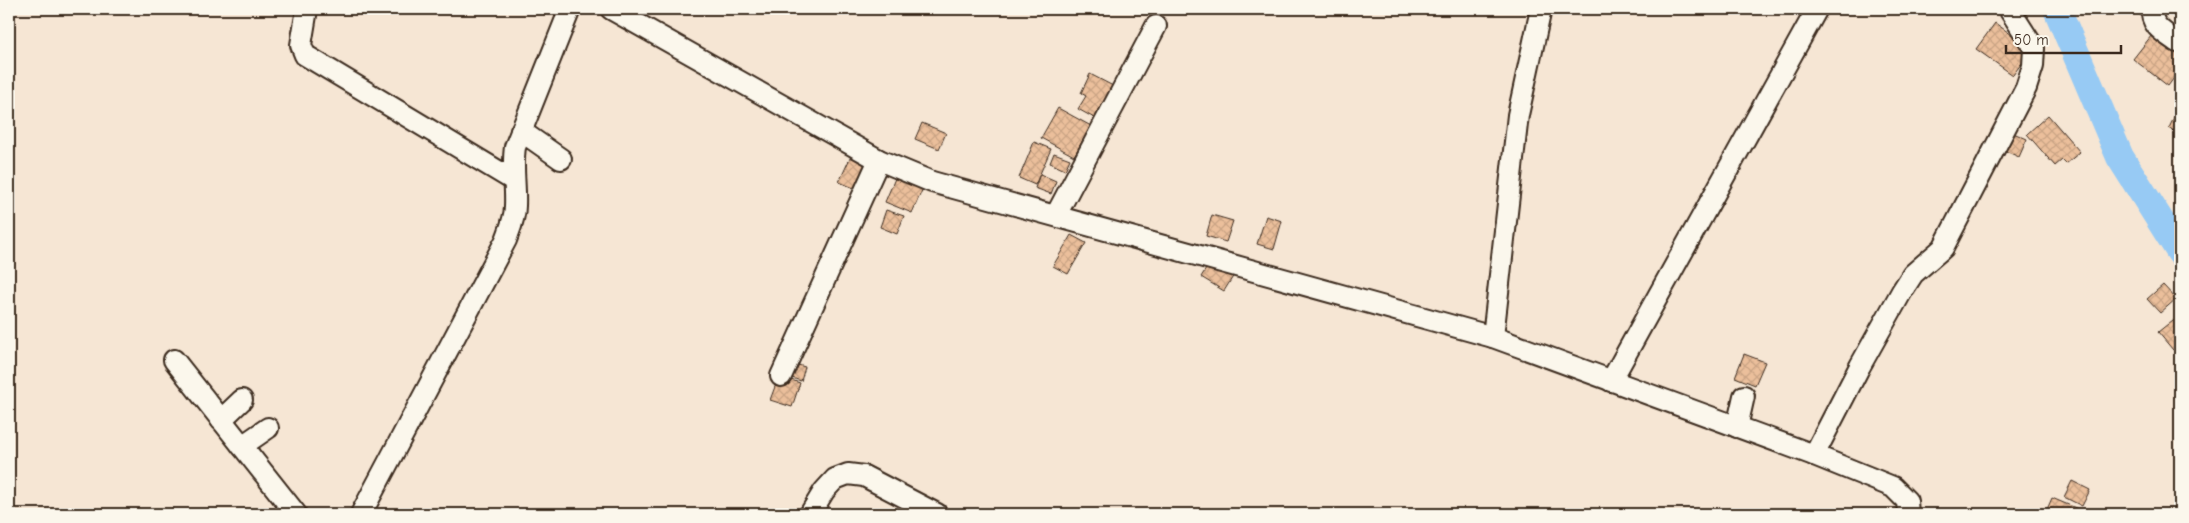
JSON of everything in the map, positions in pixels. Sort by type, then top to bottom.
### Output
[{"type":"street","points":[[307,9],[300,45],[305,55],[514,180]]},
{"type":"street","points":[[361,514],[506,240],[513,222],[515,207],[512,165],[515,147],[570,9]]},
{"type":"street","points":[[611,9],[879,160],[932,182],[1493,337],[1814,455],[1892,486],[1908,501],[1908,514]]},
{"type":"street","points":[[1493,337],[1518,115],[1541,9]]},
{"type":"street","points":[[1610,381],[1817,9]]},
{"type":"street","points":[[1814,455],[1860,366],[1902,291],[1913,274],[1943,248],[2026,88],[2033,66],[2034,48],[2009,9]]},
{"type":"street","points":[[2152,9],[2152,19],[2156,26],[2177,42]]},
{"type":"street","points":[[1056,215],[1156,26]]},
{"type":"street","points":[[521,131],[561,159]]},
{"type":"street","points":[[781,376],[879,160]]},
{"type":"street","points":[[174,360],[296,514]]},
{"type":"street","points":[[1737,427],[1744,396]]},
{"type":"street","points":[[221,420],[242,400]]},
{"type":"street","points":[[242,446],[268,428]]},
{"type":"street","points":[[810,514],[824,491],[835,479],[848,474],[864,476],[937,514]]},
{"type":"building","points":[[1995,23],[2032,49],[2013,75],[1976,49]]},
{"type":"building","points":[[2155,31],[2180,51],[2180,70],[2168,86],[2133,59]]},
{"type":"building","points":[[1090,74],[1113,86],[1096,119],[1078,109],[1086,96],[1081,93]]},
{"type":"building","points":[[2180,107],[2180,134],[2169,128]]},
{"type":"building","points":[[1058,108],[1091,126],[1074,156],[1041,138]]},
{"type":"building","points":[[2048,115],[2080,152],[2066,164],[2062,160],[2055,166],[2027,134]]},
{"type":"building","points":[[922,123],[946,133],[939,149],[915,139]]},
{"type":"building","points":[[2009,131],[2027,139],[2019,157],[2001,149]]},
{"type":"building","points":[[1034,142],[1051,149],[1035,185],[1019,178]]},
{"type":"building","points":[[1054,153],[1070,159],[1065,170],[1050,163]]},
{"type":"building","points":[[851,156],[870,164],[859,190],[839,182]]},
{"type":"building","points":[[1040,174],[1056,181],[1051,194],[1035,188]]},
{"type":"building","points":[[896,176],[923,188],[912,213],[885,202]]},
{"type":"building","points":[[886,210],[904,216],[897,234],[880,227]]},
{"type":"building","points":[[1212,215],[1233,221],[1226,242],[1206,236]]},
{"type":"building","points":[[1266,216],[1282,221],[1274,249],[1257,244]]},
{"type":"building","points":[[1071,235],[1086,243],[1068,274],[1053,266]]},
{"type":"building","points":[[1211,261],[1234,275],[1224,291],[1201,277]]},
{"type":"building","points":[[2163,285],[2176,299],[2160,313],[2147,299]]},
{"type":"building","points":[[2173,320],[2180,329],[2180,344],[2173,350],[2158,332]]},
{"type":"building","points":[[1744,354],[1765,362],[1755,385],[1735,377]]},
{"type":"building","points":[[791,363],[805,367],[801,381],[786,376]]},
{"type":"building","points":[[779,376],[800,383],[792,407],[770,400]]},
{"type":"building","points":[[2072,481],[2090,490],[2082,506],[2064,497]]},
{"type":"building","points":[[2052,498],[2078,509],[2076,514],[2045,514]]},
{"type":"waterway","points":[[2057,9],[2120,157],[2180,252]]}]
